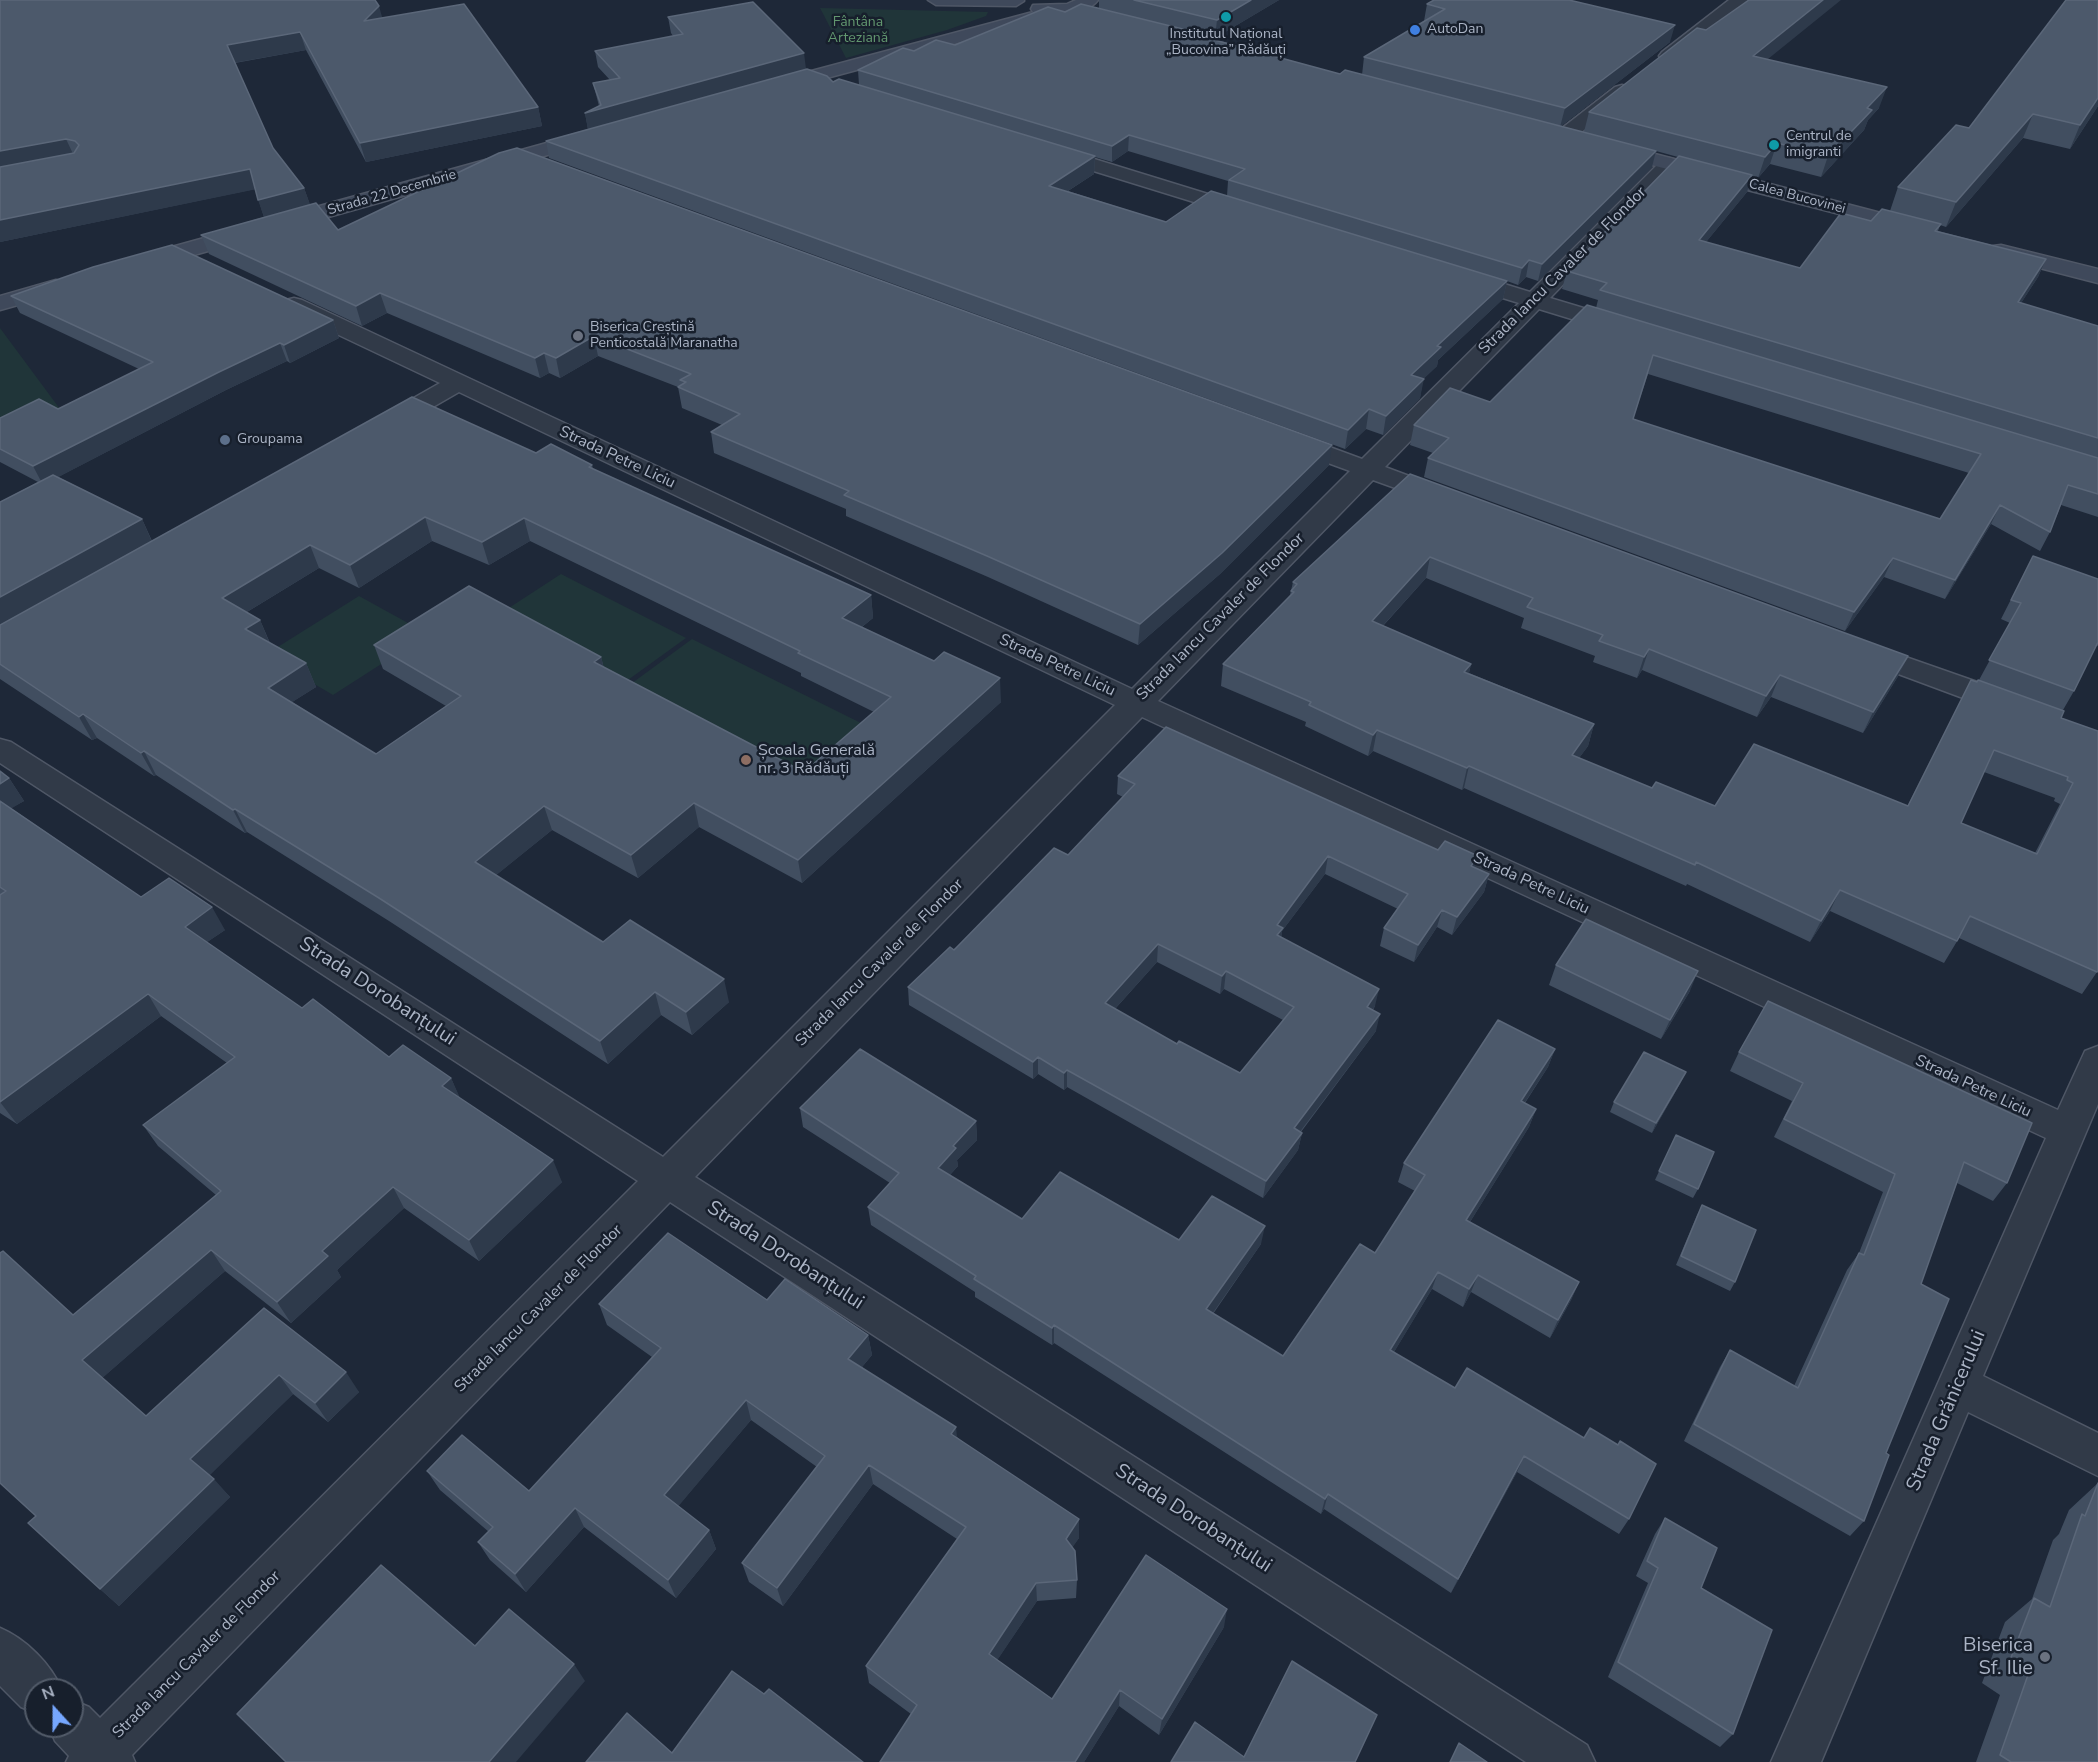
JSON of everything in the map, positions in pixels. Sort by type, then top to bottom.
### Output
[{"type":"street","points":[[936,0],[1019,3],[1064,10]]},
{"type":"street","points":[[1652,69],[1740,0]]},
{"type":"street","points":[[958,37],[1019,3]]},
{"type":"street","points":[[760,90],[1064,10],[1098,5]]},
{"type":"street","points":[[806,77],[844,89]]},
{"type":"street","points":[[1564,136],[1634,82]]},
{"type":"street","name":"Calea Bucovinei","points":[[1542,130],[1936,234]]},
{"type":"street","name":"Strada 22 Decembrie","points":[[124,268],[612,131]]},
{"type":"street","points":[[1036,148],[1263,217]]},
{"type":"street","points":[[521,157],[555,170]]},
{"type":"street","name":"Strada Iancu Cavaler de Flondor","points":[[93,1750],[667,1179],[1669,164]]},
{"type":"street","points":[[1982,246],[2098,276]]},
{"type":"street","points":[[181,252],[211,266]]},
{"type":"street","points":[[1444,272],[1647,334]]},
{"type":"street","points":[[0,303],[79,280]]},
{"type":"street","name":"Strada Petre Liciu","points":[[275,297],[1136,703],[2068,1131]]},
{"type":"street","points":[[364,436],[458,383]]},
{"type":"street","points":[[1267,432],[1468,506]]},
{"type":"street","points":[[1839,642],[2031,712]]},
{"type":"street","name":"Strada Dorobanțului","points":[[0,749],[1570,1762]]},
{"type":"street","name":"Strada Grănicerului","points":[[1796,1762],[2098,1061]]},
{"type":"street","points":[[1958,1385],[2098,1455]]},
{"type":"street","points":[[0,1652],[26,1678]]},
{"type":"green space","name":"Fântâna Arteziană","points":[[820,8],[988,12],[986,16],[947,30],[846,58]]},
{"type":"green space","points":[[0,328],[60,409],[0,438]]},
{"type":"green space","points":[[561,574],[686,638],[621,685],[495,617]]},
{"type":"green space","points":[[359,596],[428,634],[333,695],[265,655]]},
{"type":"green space","points":[[692,639],[873,729],[807,786],[624,689]]},
{"type":"building","points":[[0,0],[375,0],[379,6],[364,21],[464,4],[538,107],[360,143],[300,32],[227,45],[273,148],[304,188],[258,200],[250,169],[0,220],[0,167],[74,153],[79,145],[75,141],[66,139],[0,151]]},
{"type":"building","name":"Institutul Național „Bucovina” Rădăuți","points":[[1134,0],[1251,0],[1217,20]]},
{"type":"building","points":[[1434,0],[1569,0],[1675,25],[1565,108],[1364,57],[1445,9],[1427,4]]},
{"type":"building","points":[[1749,0],[1823,0],[1753,56],[1887,87],[1867,108],[1872,110],[1828,156],[1777,143],[1765,157],[1589,112],[1697,28],[1706,30]]},
{"type":"building","points":[[2066,0],[2098,0],[2098,98],[2080,125],[2033,114],[1956,202],[1898,187],[1956,125],[1969,128]]},
{"type":"building","points":[[753,2],[804,53],[585,113],[601,105],[593,83],[620,78],[595,51],[683,34],[668,17]]},
{"type":"building","points":[[1081,4],[1199,33],[1196,35],[1340,74],[1345,70],[1656,151],[1542,264],[1529,260],[1522,268],[1229,180],[1245,169],[1129,135],[1112,146],[858,70],[903,48],[914,51],[936,40],[955,45],[1048,7],[1065,12]]},
{"type":"building","points":[[807,69],[827,76],[833,82],[839,79],[1095,156],[1049,186],[1166,222],[1211,191],[1507,281],[1437,346],[1441,347],[1411,375],[1424,379],[1386,416],[1369,409],[1348,430],[546,141]]},
{"type":"building","points":[[517,148],[1332,445],[1222,553],[1140,624],[844,495],[849,491],[711,432],[740,414],[678,387],[686,382],[680,380],[691,374],[594,336],[556,358],[544,353],[535,358],[380,293],[356,306],[201,235],[316,203],[338,230],[499,153]]},
{"type":"building","points":[[1679,156],[1752,175],[1699,240],[1800,268],[1841,213],[1871,221],[1882,209],[1941,224],[1935,231],[2046,259],[2018,302],[2098,326],[2098,438],[1600,290],[1607,283],[1567,271]]},
{"type":"building","points":[[172,245],[333,320],[284,345],[280,343],[219,372],[33,466],[0,449],[0,418],[39,399],[58,409],[153,362],[11,296],[93,267]]},
{"type":"building","points":[[1587,305],[2098,458],[2098,494],[2068,485],[2050,532],[2000,505],[1955,580],[1893,558],[1854,612],[1428,458],[1449,438],[1414,425],[1450,388],[1490,402]],"holes":[[[1653,355],[1981,454],[1940,519],[1633,419]]]},
{"type":"building","points":[[412,397],[536,453],[551,444],[592,465],[589,467],[871,595],[842,618],[934,661],[944,652],[1000,678],[798,860],[694,803],[631,855],[544,806],[475,862],[603,942],[630,920],[724,979],[686,1012],[655,992],[600,1041],[379,898],[235,809],[233,810],[144,751],[141,753],[83,714],[79,717],[0,664],[0,625]],"holes":[[[425,517],[482,542],[524,518],[891,697],[804,772],[594,662],[601,657],[469,586],[374,645],[461,696],[376,754],[268,688],[306,663],[245,629],[260,620],[222,598],[310,545],[350,565]]]},
{"type":"building","points":[[1410,474],[1908,656],[1873,712],[1780,675],[1766,696],[1649,649],[1644,657],[1599,641],[1603,635],[1527,607],[1533,598],[1430,557],[1372,621],[1471,664],[1464,672],[1594,724],[1572,755],[1652,788],[1656,782],[1715,806],[1754,744],[1908,806],[1971,680],[1977,682],[1978,680],[2064,711],[2061,718],[2098,731],[2098,971],[1970,916],[1957,941],[1840,890],[1821,921],[1696,862],[1695,865],[1469,766],[1467,768],[1377,730],[1373,735],[1309,705],[1311,702],[1223,664],[1294,592],[1291,591],[1297,584],[1293,582]],"holes":[[[1994,750],[2068,777],[2067,780],[2073,783],[2037,854],[1961,823]]]},
{"type":"building","points":[[53,475],[142,519],[0,597],[0,502]]},
{"type":"building","points":[[2033,556],[2098,579],[2098,642],[2074,691],[1989,660],[2021,603],[2011,600]]},
{"type":"building","points":[[1166,727],[1438,850],[1445,841],[1478,856],[1471,866],[1489,874],[1457,917],[1442,910],[1418,945],[1384,928],[1408,894],[1328,856],[1277,925],[1283,928],[1277,935],[1379,989],[1367,1007],[1380,1014],[1294,1128],[1302,1133],[1266,1181],[1067,1070],[1064,1073],[1038,1057],[1033,1062],[908,987],[950,947],[954,950],[1054,848],[1068,855],[1135,784],[1118,776]],"holes":[[[1158,944],[1222,976],[1226,971],[1294,1007],[1240,1073],[1179,1041],[1177,1044],[1105,1003]]]},
{"type":"building","points":[[0,771],[9,778],[0,784]]},
{"type":"building","points":[[0,801],[141,897],[169,878],[212,907],[185,927],[302,1008],[313,999],[389,1057],[403,1045],[451,1078],[442,1086],[553,1160],[469,1240],[393,1187],[322,1251],[328,1256],[277,1302],[211,1250],[82,1360],[146,1416],[264,1308],[346,1372],[315,1403],[279,1375],[190,1459],[214,1479],[100,1589],[28,1523],[36,1516],[0,1483],[0,1253],[3,1251],[73,1315],[221,1191],[143,1125],[235,1057],[148,994],[0,1102],[0,895],[6,891],[0,887]]},
{"type":"building","points":[[1586,919],[1698,971],[1670,1020],[1556,965]]},
{"type":"building","points":[[1768,1001],[2032,1123],[2007,1183],[1964,1162],[1921,1284],[1949,1299],[1886,1453],[1889,1455],[1864,1521],[1694,1424],[1730,1350],[1798,1388],[1859,1253],[1864,1255],[1895,1174],[1784,1119],[1803,1083],[1739,1052]]},
{"type":"building","points":[[1498,1020],[1555,1049],[1521,1101],[1536,1109],[1466,1220],[1579,1282],[1558,1320],[1478,1275],[1469,1289],[1438,1272],[1390,1350],[1455,1388],[1467,1368],[1584,1438],[1590,1428],[1618,1445],[1620,1441],[1656,1464],[1629,1519],[1524,1456],[1458,1579],[1328,1494],[1325,1499],[1054,1325],[1052,1328],[974,1279],[976,1276],[868,1207],[899,1173],[800,1108],[860,1049],[976,1121],[953,1146],[956,1148],[938,1168],[1022,1219],[1060,1172],[1179,1240],[1212,1196],[1265,1226],[1206,1309],[1283,1356],[1360,1244],[1375,1253],[1425,1175],[1404,1163]]},
{"type":"building","points":[[1644,1052],[1686,1072],[1656,1123],[1614,1102]]},
{"type":"building","points":[[1676,1135],[1714,1152],[1698,1189],[1659,1171]]},
{"type":"building","points":[[1702,1205],[1756,1230],[1735,1282],[1681,1256]]},
{"type":"building","points":[[668,1233],[767,1300],[785,1279],[868,1335],[848,1359],[956,1427],[951,1434],[1079,1519],[1066,1539],[1075,1551],[1077,1580],[1036,1583],[989,1654],[1052,1699],[1146,1555],[1227,1609],[1162,1719],[1120,1690],[1075,1762],[880,1762],[917,1705],[866,1666],[966,1527],[869,1465],[777,1588],[742,1563],[825,1456],[746,1400],[664,1495],[709,1530],[668,1580],[575,1508],[515,1574],[478,1542],[493,1527],[427,1471],[462,1435],[529,1491],[661,1348],[599,1304]]},
{"type":"building","name":"Biserica Sf. Ilie","points":[[2098,1483],[2098,1762],[2011,1762],[2000,1755],[2029,1672],[2010,1660],[2034,1598],[2050,1607],[2082,1514],[2085,1516]]},
{"type":"building","points":[[1665,1518],[1717,1548],[1701,1588],[1772,1630],[1733,1734],[1618,1662],[1658,1568],[1647,1561]]},
{"type":"building","points":[[381,1565],[475,1646],[509,1609],[574,1664],[489,1762],[286,1762],[237,1714]]},
{"type":"building","points":[[1292,1661],[1377,1715],[1355,1762],[1171,1762],[1195,1722],[1244,1757]]},
{"type":"building","points":[[732,1671],[764,1694],[769,1689],[863,1762],[586,1762],[627,1713],[672,1753]]},
{"type":"building","points":[[1459,1743],[1487,1762],[1450,1762]]},
{"type":"place","name":"Institutul Național „Bucovina” Rădăuți","points":[[1226,17]]},
{"type":"place","name":"AutoDan","points":[[1415,30]]},
{"type":"place","name":"Centrul de imigranti","points":[[1774,145]]},
{"type":"place","name":"Biserica Creștină Penticostală Maranatha","points":[[578,336]]},
{"type":"place","name":"Groupama","points":[[225,440]]},
{"type":"place","name":"Școala Generală nr. 3 Rădăuți","points":[[746,760]]},
{"type":"place","name":"Biserica Sf. Ilie","points":[[2045,1657]]}]
